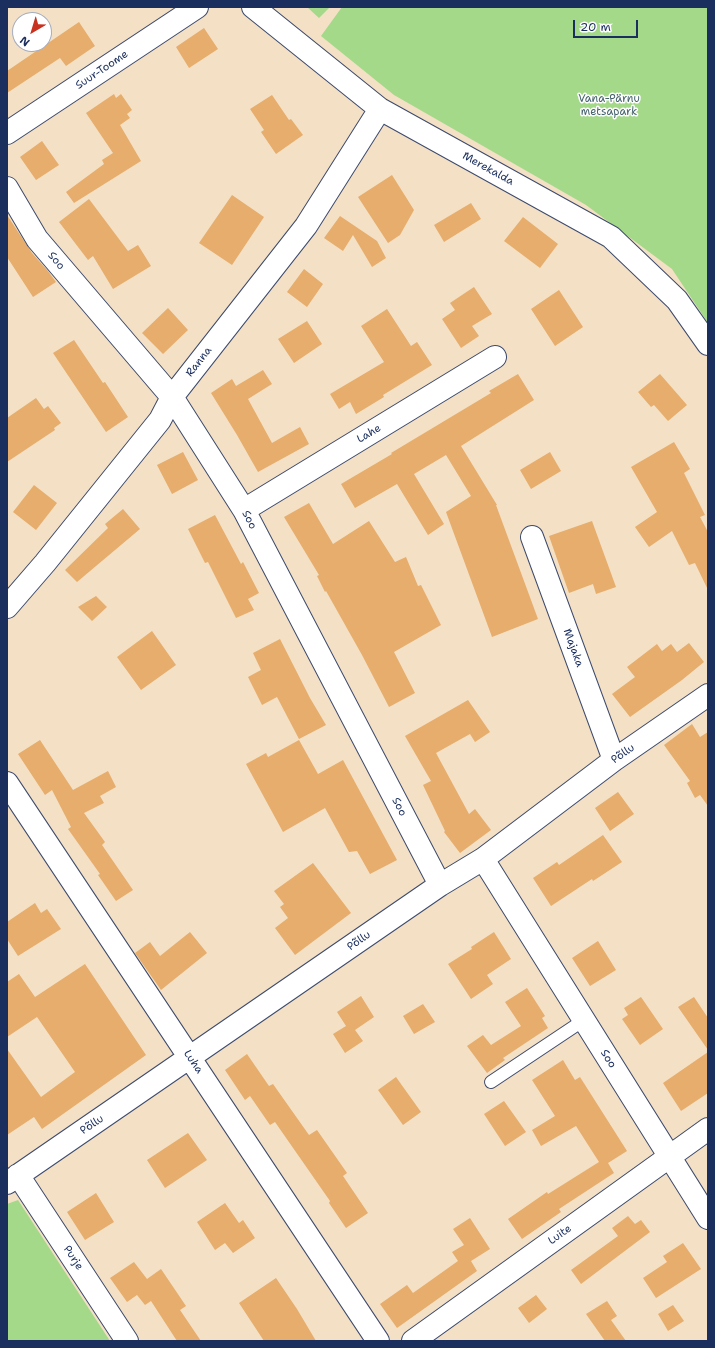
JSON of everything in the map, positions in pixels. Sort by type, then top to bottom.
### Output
[{"type":"street","name":"Suur-Toome","points":[[7,133],[197,7]]},
{"type":"street","name":"Merekalda","points":[[253,7],[380,109],[611,237],[677,300],[708,344]]},
{"type":"street","name":"Ranna","points":[[7,607],[45,563],[160,420],[172,396],[306,226],[380,109]]},
{"type":"street","name":"Soo","points":[[7,188],[37,239],[172,396],[244,510],[440,885]]},
{"type":"street","name":"Lahe","points":[[244,510],[495,358]]},
{"type":"street","name":"Majaka","points":[[532,537],[614,760]]},
{"type":"street","name":"Põllu","points":[[13,1179],[440,885],[483,859],[614,760],[708,695]]},
{"type":"street","name":"Luha","points":[[7,783],[378,1341]]},
{"type":"street","name":"Soo","points":[[483,859],[708,1218]]},
{"type":"street","name":"Luite","points":[[413,1341],[708,1129]]},
{"type":"street","name":"Purje","points":[[13,1179],[127,1341]]},
{"type":"lane","points":[[491,1082],[584,1020]]},
{"type":"green space","points":[[307,7],[330,7],[319,18]]},
{"type":"green space","name":"Vana-Pärnu metsapark","points":[[342,7],[708,7],[708,323],[672,269],[586,205],[394,95],[321,36]]},
{"type":"green space","points":[[18,1200],[110,1341],[7,1341],[7,1204]]},
{"type":"building","points":[[79,22],[95,46],[66,66],[60,58],[7,93],[7,71],[35,52],[52,52],[52,40]]},
{"type":"building","points":[[204,28],[218,49],[189,68],[176,47]]},
{"type":"building","points":[[114,94],[116,98],[121,94],[132,110],[127,114],[130,118],[120,125],[141,161],[74,203],[66,192],[104,164],[102,160],[113,153],[86,113]]},
{"type":"building","points":[[272,95],[289,120],[291,119],[303,135],[276,154],[261,132],[264,130],[250,109]]},
{"type":"building","points":[[42,141],[59,165],[36,180],[20,157]]},
{"type":"building","points":[[392,175],[414,210],[400,235],[388,243],[358,197]]},
{"type":"building","points":[[232,195],[264,217],[232,265],[199,243]]},
{"type":"building","points":[[89,199],[128,251],[138,245],[151,266],[113,289],[93,256],[88,260],[59,222]]},
{"type":"building","points":[[471,203],[481,219],[444,242],[434,225]]},
{"type":"building","points":[[7,215],[32,253],[56,282],[33,297],[7,257]]},
{"type":"building","points":[[340,216],[377,241],[386,258],[372,267],[353,235],[343,251],[324,238]]},
{"type":"building","points":[[523,217],[558,244],[540,268],[504,241]]},
{"type":"building","points":[[304,269],[323,284],[307,307],[287,292]]},
{"type":"building","points":[[474,287],[492,314],[472,326],[479,336],[461,348],[442,319],[455,310],[450,303]]},
{"type":"building","points":[[559,290],[583,327],[555,346],[531,309]]},
{"type":"building","points":[[168,308],[188,330],[163,354],[142,333]]},
{"type":"building","points":[[387,309],[411,346],[417,342],[432,365],[383,395],[384,397],[356,414],[350,402],[339,409],[330,394],[384,362],[361,326]]},
{"type":"building","points":[[307,321],[322,344],[294,363],[278,339]]},
{"type":"building","points":[[74,340],[103,383],[105,382],[128,417],[106,432],[53,353]]},
{"type":"building","points":[[263,370],[272,384],[248,399],[272,443],[300,427],[309,444],[258,472],[211,393],[232,379],[236,386]]},
{"type":"building","points":[[518,374],[534,400],[461,446],[497,505],[538,619],[492,637],[446,512],[471,496],[446,455],[414,474],[444,524],[428,535],[397,484],[355,508],[341,484],[491,393],[489,391]]},
{"type":"building","points":[[660,374],[687,405],[668,421],[654,405],[651,407],[638,392]]},
{"type":"building","points":[[36,398],[44,409],[48,406],[61,423],[54,428],[55,430],[7,462],[7,418]]},
{"type":"building","points":[[674,442],[690,469],[684,473],[705,515],[700,517],[708,532],[708,590],[695,563],[689,565],[672,531],[649,547],[635,527],[657,512],[631,467]]},
{"type":"building","points":[[183,452],[198,480],[172,494],[157,465]]},
{"type":"building","points":[[550,452],[561,471],[531,489],[520,470]]},
{"type":"building","points":[[34,485],[57,503],[36,530],[13,512]]},
{"type":"building","points":[[309,503],[333,544],[369,521],[395,562],[406,557],[418,586],[421,585],[441,625],[394,652],[415,693],[389,707],[362,655],[326,591],[325,592],[317,576],[319,575],[284,517]]},
{"type":"building","points":[[123,509],[140,529],[77,582],[65,570],[108,528],[105,524]]},
{"type":"building","points":[[215,515],[241,564],[243,562],[259,593],[248,599],[254,610],[236,618],[208,562],[205,563],[188,529]]},
{"type":"building","points":[[592,521],[616,587],[596,594],[593,584],[569,593],[549,536]]},
{"type":"building","points":[[96,596],[107,607],[92,621],[78,607]]},
{"type":"building","points":[[152,631],[176,665],[141,690],[117,657]]},
{"type":"building","points":[[280,639],[310,698],[326,725],[299,739],[277,697],[262,705],[248,677],[261,670],[253,653]]},
{"type":"building","points":[[689,643],[704,662],[682,680],[630,717],[612,694],[635,677],[627,667],[657,644],[662,651],[671,644],[677,652]]},
{"type":"building","points":[[468,700],[490,732],[475,742],[470,734],[436,753],[469,814],[475,809],[491,830],[460,853],[444,832],[445,831],[423,785],[431,781],[405,736]]},
{"type":"building","points":[[692,724],[700,737],[708,732],[708,806],[700,795],[695,798],[687,783],[690,781],[664,745]]},
{"type":"building","points":[[40,740],[73,790],[108,771],[116,787],[100,796],[104,803],[84,813],[105,842],[102,845],[133,890],[116,901],[98,875],[100,874],[68,829],[71,827],[52,790],[45,795],[18,754]]},
{"type":"building","points":[[299,740],[318,774],[343,760],[397,860],[370,874],[357,851],[349,852],[325,808],[283,832],[246,764],[266,753],[268,757]]},
{"type":"building","points":[[618,792],[634,814],[610,831],[595,808]]},
{"type":"building","points":[[603,835],[622,862],[593,881],[592,879],[551,906],[533,878],[557,862],[559,865]]},
{"type":"building","points":[[313,863],[351,913],[295,955],[275,928],[288,918],[280,907],[284,904],[274,891]]},
{"type":"building","points":[[35,903],[41,913],[47,909],[61,929],[18,956],[7,939],[7,922]]},
{"type":"building","points":[[190,932],[207,953],[161,990],[135,953],[150,942],[160,956]]},
{"type":"building","points":[[494,932],[511,959],[487,975],[493,984],[471,999],[448,964],[472,949],[471,947]]},
{"type":"building","points":[[598,941],[616,970],[590,986],[572,958]]},
{"type":"building","points":[[85,964],[146,1055],[42,1129],[34,1117],[7,1135],[7,1049],[41,1097],[75,1072],[37,1017],[7,1037],[7,982],[19,974],[35,997]]},
{"type":"building","points":[[527,988],[545,1016],[542,1018],[548,1028],[503,1058],[505,1060],[487,1073],[467,1046],[483,1035],[491,1045],[521,1026],[505,1002]]},
{"type":"building","points":[[361,996],[374,1017],[355,1030],[363,1041],[345,1053],[333,1034],[346,1026],[337,1012]]},
{"type":"building","points":[[641,997],[663,1029],[640,1045],[622,1019],[628,1015],[624,1008]]},
{"type":"building","points":[[694,997],[708,1018],[708,1050],[678,1007]]},
{"type":"building","points":[[423,1004],[435,1022],[414,1034],[403,1016]]},
{"type":"building","points":[[708,1052],[708,1093],[681,1111],[663,1083]]},
{"type":"building","points":[[247,1054],[269,1086],[273,1084],[309,1135],[317,1130],[347,1173],[343,1176],[368,1213],[346,1228],[329,1203],[330,1201],[275,1122],[270,1125],[250,1096],[245,1100],[225,1070]]},
{"type":"building","points":[[563,1060],[575,1080],[580,1077],[627,1151],[608,1163],[614,1173],[559,1209],[561,1212],[522,1239],[508,1219],[547,1192],[548,1194],[599,1162],[576,1126],[541,1146],[532,1130],[555,1116],[532,1080]]},
{"type":"building","points":[[396,1077],[421,1112],[403,1125],[378,1090]]},
{"type":"building","points":[[504,1101],[526,1132],[505,1146],[484,1114]]},
{"type":"building","points":[[188,1133],[207,1160],[165,1188],[147,1160]]},
{"type":"building","points":[[96,1193],[114,1222],[85,1240],[67,1212]]},
{"type":"building","points":[[225,1203],[239,1223],[243,1220],[255,1238],[233,1253],[225,1243],[215,1250],[197,1222]]},
{"type":"building","points":[[628,1216],[635,1224],[641,1220],[650,1232],[581,1284],[571,1270],[618,1236],[612,1228]]},
{"type":"building","points":[[470,1218],[490,1249],[471,1261],[477,1271],[397,1328],[380,1304],[407,1285],[413,1293],[458,1261],[452,1252],[464,1245],[453,1229]]},
{"type":"building","points":[[683,1243],[701,1269],[656,1298],[643,1278],[667,1262],[663,1256]]},
{"type":"building","points":[[134,1262],[147,1279],[161,1269],[186,1306],[180,1310],[201,1341],[177,1341],[151,1301],[145,1305],[137,1295],[127,1302],[110,1278]]},
{"type":"building","points":[[276,1278],[316,1341],[264,1341],[239,1303]]},
{"type":"building","points":[[536,1295],[547,1309],[529,1323],[518,1308]]},
{"type":"building","points":[[607,1301],[617,1316],[611,1320],[626,1341],[605,1341],[586,1314]]},
{"type":"building","points":[[673,1305],[684,1321],[668,1331],[658,1314]]}]
